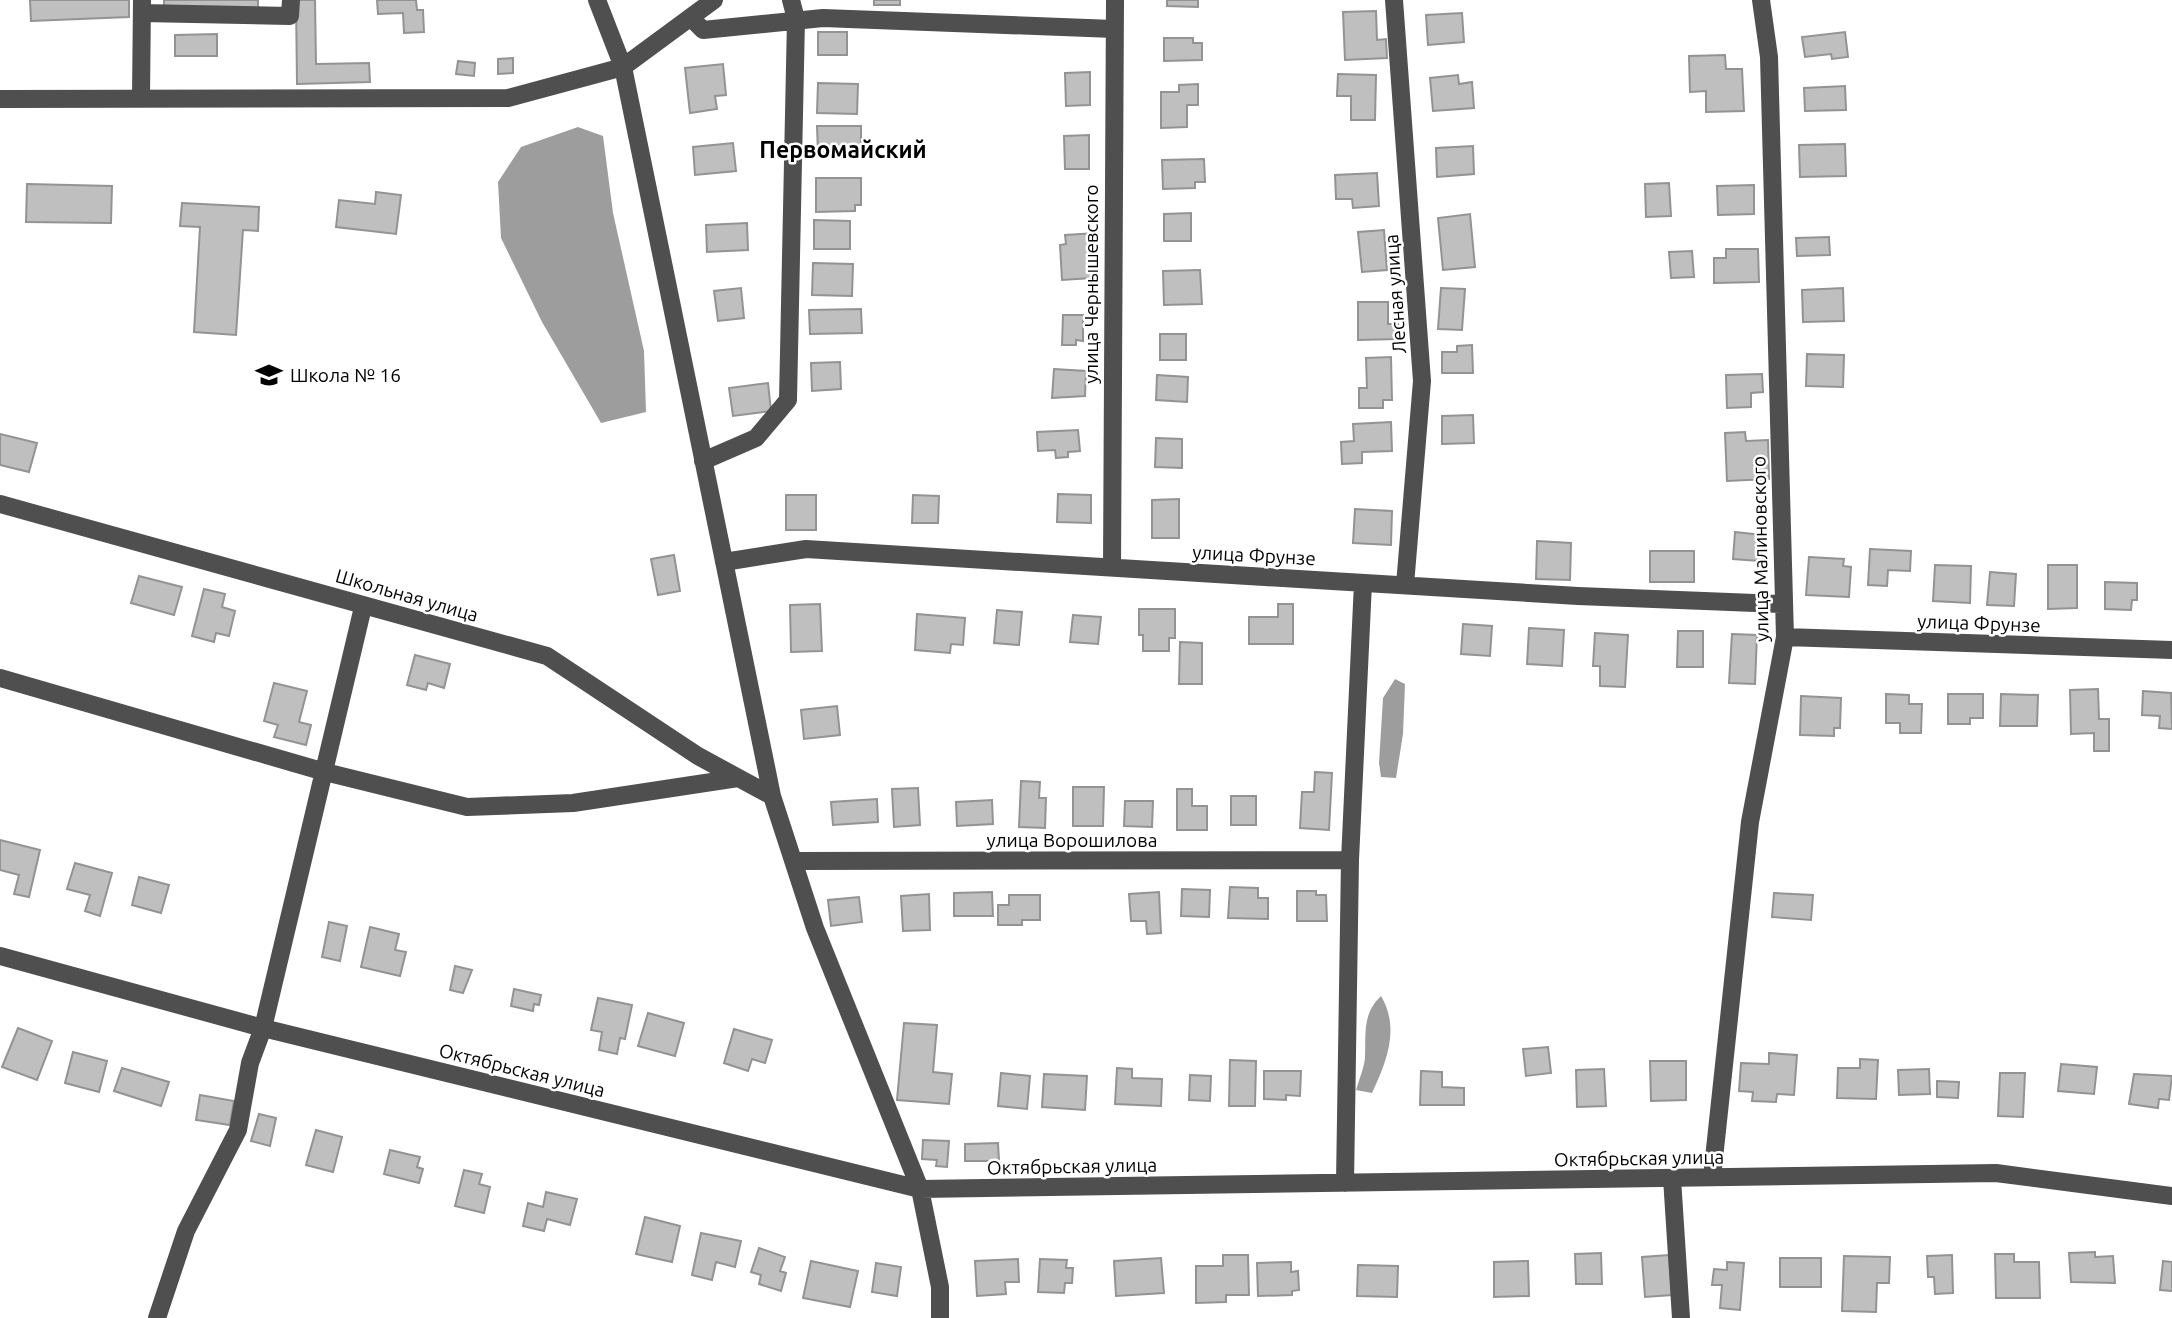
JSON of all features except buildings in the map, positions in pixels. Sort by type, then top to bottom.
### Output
[{"type":"street","points":[[141,97],[142,6],[290,16],[291,0]]},
{"type":"street","points":[[597,0],[624,67],[772,796],[815,928],[920,1189],[940,1287],[940,1318]]},
{"type":"street","points":[[0,99],[508,98],[624,67],[692,19],[714,0]]},
{"type":"street","points":[[704,461],[756,438],[788,400],[796,19],[792,0]]},
{"type":"street","name":"улица Чернышевского","points":[[1112,567],[1115,0]]},
{"type":"street","name":"Лесная улица","points":[[1394,0],[1422,381],[1405,585]]},
{"type":"street","name":"улица Малиновского","points":[[1712,1177],[1750,822],[1785,637],[1769,57],[1761,0]]},
{"type":"street","points":[[692,19],[702,30],[796,19],[1114,29]]},
{"type":"street","name":"Школьная улица","points":[[0,504],[289,582],[363,607],[547,656],[698,756],[772,796]]},
{"type":"street","name":"улица Фрунзе","points":[[724,562],[806,549],[1363,583],[1782,604]]},
{"type":"street","points":[[1345,1183],[1350,860],[1363,583]]},
{"type":"street","points":[[157,1318],[186,1231],[238,1130],[250,1063],[263,1028],[363,607]]},
{"type":"street","name":"улица Фрунзе","points":[[1785,637],[2172,650]]},
{"type":"street","points":[[0,678],[325,772],[467,807],[573,803],[738,778]]},
{"type":"street","name":"улица Ворошилова","points":[[794,861],[1350,860]]},
{"type":"street","name":"Октябрьская улица","points":[[0,956],[263,1028],[920,1189],[1996,1173],[2172,1196]]},
{"type":"street","points":[[1672,1178],[1681,1318]]},
{"type":"shaded area","points":[[578,127],[603,136],[613,213],[644,351],[646,412],[601,423],[542,322],[501,238],[498,182],[521,147]]},
{"type":"shaded area","points":[[1395,679],[1405,684],[1403,734],[1396,778],[1381,777],[1379,763],[1383,698]]},
{"type":"shaded area","points":[[1381,996],[1390,1020],[1389,1044],[1372,1093],[1356,1090],[1364,1062],[1368,1017]]},
{"type":"place","name":"Школа № 16","points":[[269,375]]},
{"type":"district","name":"Первомайский","points":[[843,150]]}]
